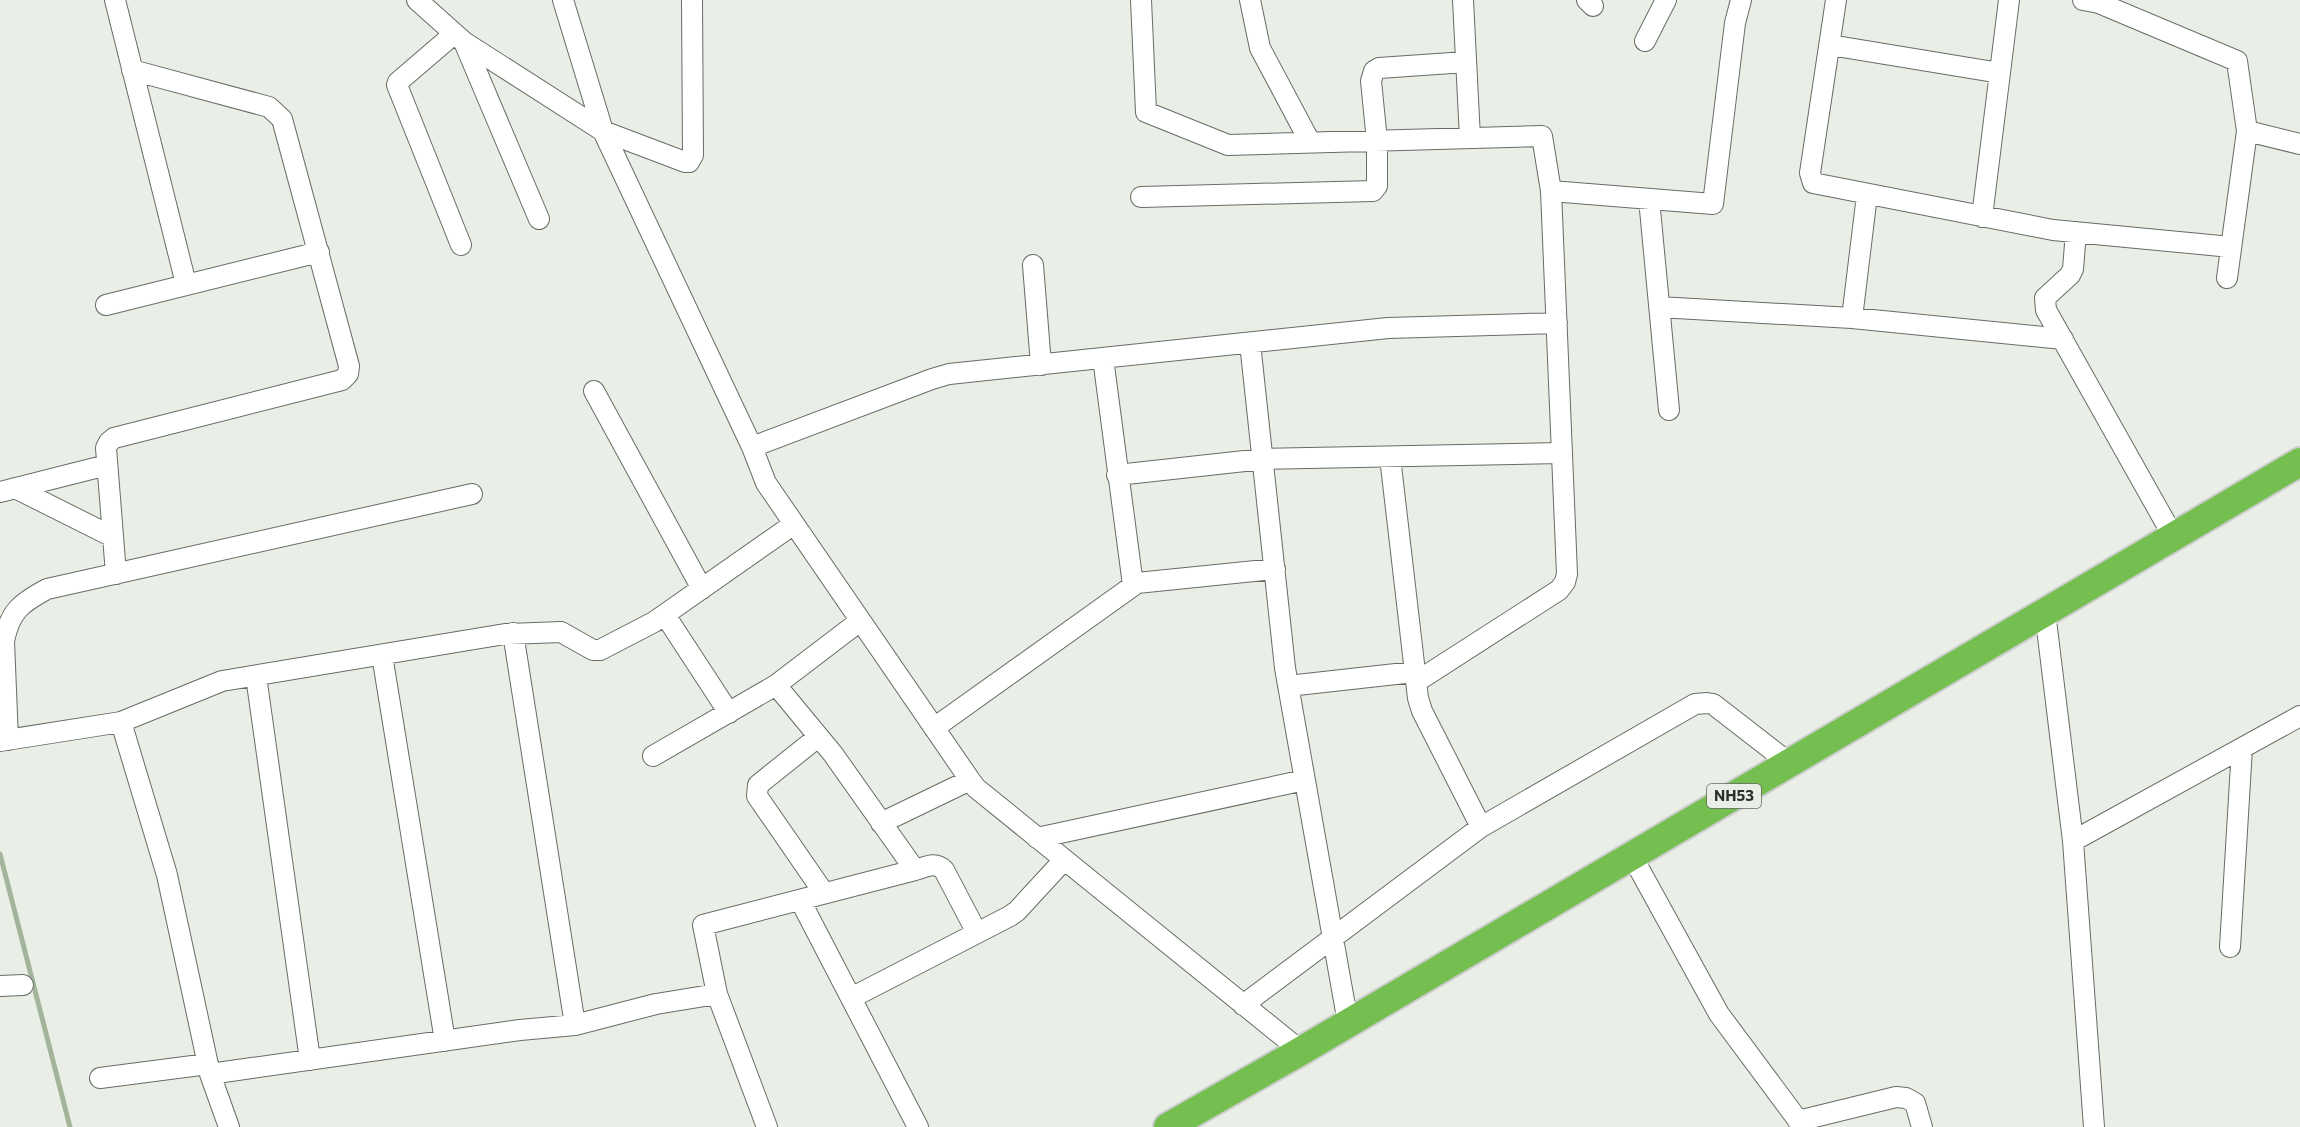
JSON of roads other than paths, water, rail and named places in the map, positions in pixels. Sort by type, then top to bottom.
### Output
[{"type":"highway","name":"NH53","points":[[1168,1127],[2300,462]]},
{"type":"street","points":[[115,0],[186,284]]},
{"type":"street","points":[[417,0],[459,38],[603,131],[685,162],[692,159],[692,0]]},
{"type":"street","points":[[563,0],[603,131],[752,447],[765,483],[975,788],[1300,1051]]},
{"type":"street","points":[[1141,0],[1146,112],[1228,145],[1542,136],[1551,191],[1566,573],[1564,582],[1559,590],[1415,677],[1288,686]]},
{"type":"street","points":[[1250,0],[1260,48],[1310,142]]},
{"type":"street","points":[[1463,0],[1470,138]]},
{"type":"street","points":[[1645,41],[1666,0]]},
{"type":"street","points":[[1551,191],[1713,204],[1735,23],[1742,0]]},
{"type":"street","points":[[1836,0],[1811,178],[1817,185],[1982,217],[2076,232],[2231,247]]},
{"type":"street","points":[[1982,217],[2009,0]]},
{"type":"street","points":[[2087,0],[2237,61],[2247,131],[2227,278]]},
{"type":"street","points":[[459,38],[539,219]]},
{"type":"street","points":[[459,38],[398,82],[397,86],[461,245]]},
{"type":"street","points":[[1830,45],[2000,73]]},
{"type":"street","points":[[1141,197],[1373,191],[1377,186],[1377,141],[1371,81],[1374,70],[1466,62]]},
{"type":"street","points":[[116,574],[106,448],[109,442],[114,438],[342,380],[348,374],[349,366],[282,119],[270,107],[132,70]]},
{"type":"street","points":[[2247,131],[2300,144]]},
{"type":"street","points":[[1852,318],[1867,195]]},
{"type":"street","points":[[1649,199],[1669,410]]},
{"type":"street","points":[[2076,232],[2073,269],[2070,275],[2045,298],[2044,303],[2173,536]]},
{"type":"street","points":[[106,305],[318,252]]},
{"type":"street","points":[[1033,265],[1041,365]]},
{"type":"street","points":[[1659,307],[1852,318],[2063,339]]},
{"type":"street","points":[[752,447],[941,376],[1400,327],[1557,323]]},
{"type":"street","points":[[1250,342],[1288,686],[1348,1023]]},
{"type":"street","points":[[1103,358],[1117,475],[1134,585]]},
{"type":"street","points":[[594,391],[702,589]]},
{"type":"street","points":[[1117,475],[1263,459],[1562,453]]},
{"type":"street","points":[[1390,457],[1415,677],[1422,711],[1481,827]]},
{"type":"street","points":[[8,490],[107,465]]},
{"type":"street","points":[[8,490],[113,537]]},
{"type":"street","points":[[472,494],[47,589],[27,600],[12,614],[4,642],[4,741],[121,722],[213,684],[513,633],[566,633],[593,650],[600,650],[664,615],[794,524]]},
{"type":"street","points":[[934,728],[1134,585],[1143,581],[1275,569]]},
{"type":"street","points":[[2045,612],[2073,841],[2094,1127]]},
{"type":"street","points":[[664,615],[729,713]]},
{"type":"street","points":[[653,756],[776,685],[860,621]]},
{"type":"street","points":[[513,633],[575,1025]]},
{"type":"street","points":[[382,655],[445,1041]]},
{"type":"street","points":[[256,676],[310,1059]]},
{"type":"street","points":[[776,685],[833,754],[915,870]]},
{"type":"street","points":[[1243,1005],[1333,940],[1481,827],[1695,704],[1713,704],[1789,763]]},
{"type":"street","points":[[2073,841],[2300,716]]},
{"type":"street","points":[[121,722],[167,875],[209,1069],[229,1127]]},
{"type":"street","points":[[818,737],[758,786],[756,791],[757,796],[825,893]]},
{"type":"street","points":[[2230,947],[2242,748]]},
{"type":"street","points":[[881,822],[970,780]]},
{"type":"street","points":[[1037,838],[1305,780]]},
{"type":"street","points":[[1632,856],[1719,1014],[1801,1124],[1896,1097],[1906,1098],[1915,1103],[1922,1127]]},
{"type":"street","points":[[851,998],[1017,911],[1064,860]]},
{"type":"street","points":[[767,1127],[717,994],[703,925],[934,864],[944,870],[977,933]]},
{"type":"street","points":[[800,900],[918,1127]]},
{"type":"street","points":[[0,986],[23,985]]},
{"type":"street","points":[[100,1078],[310,1059],[575,1025],[656,1004],[717,994]]},
{"type":"waterway","points":[[0,854],[70,1127]]}]
